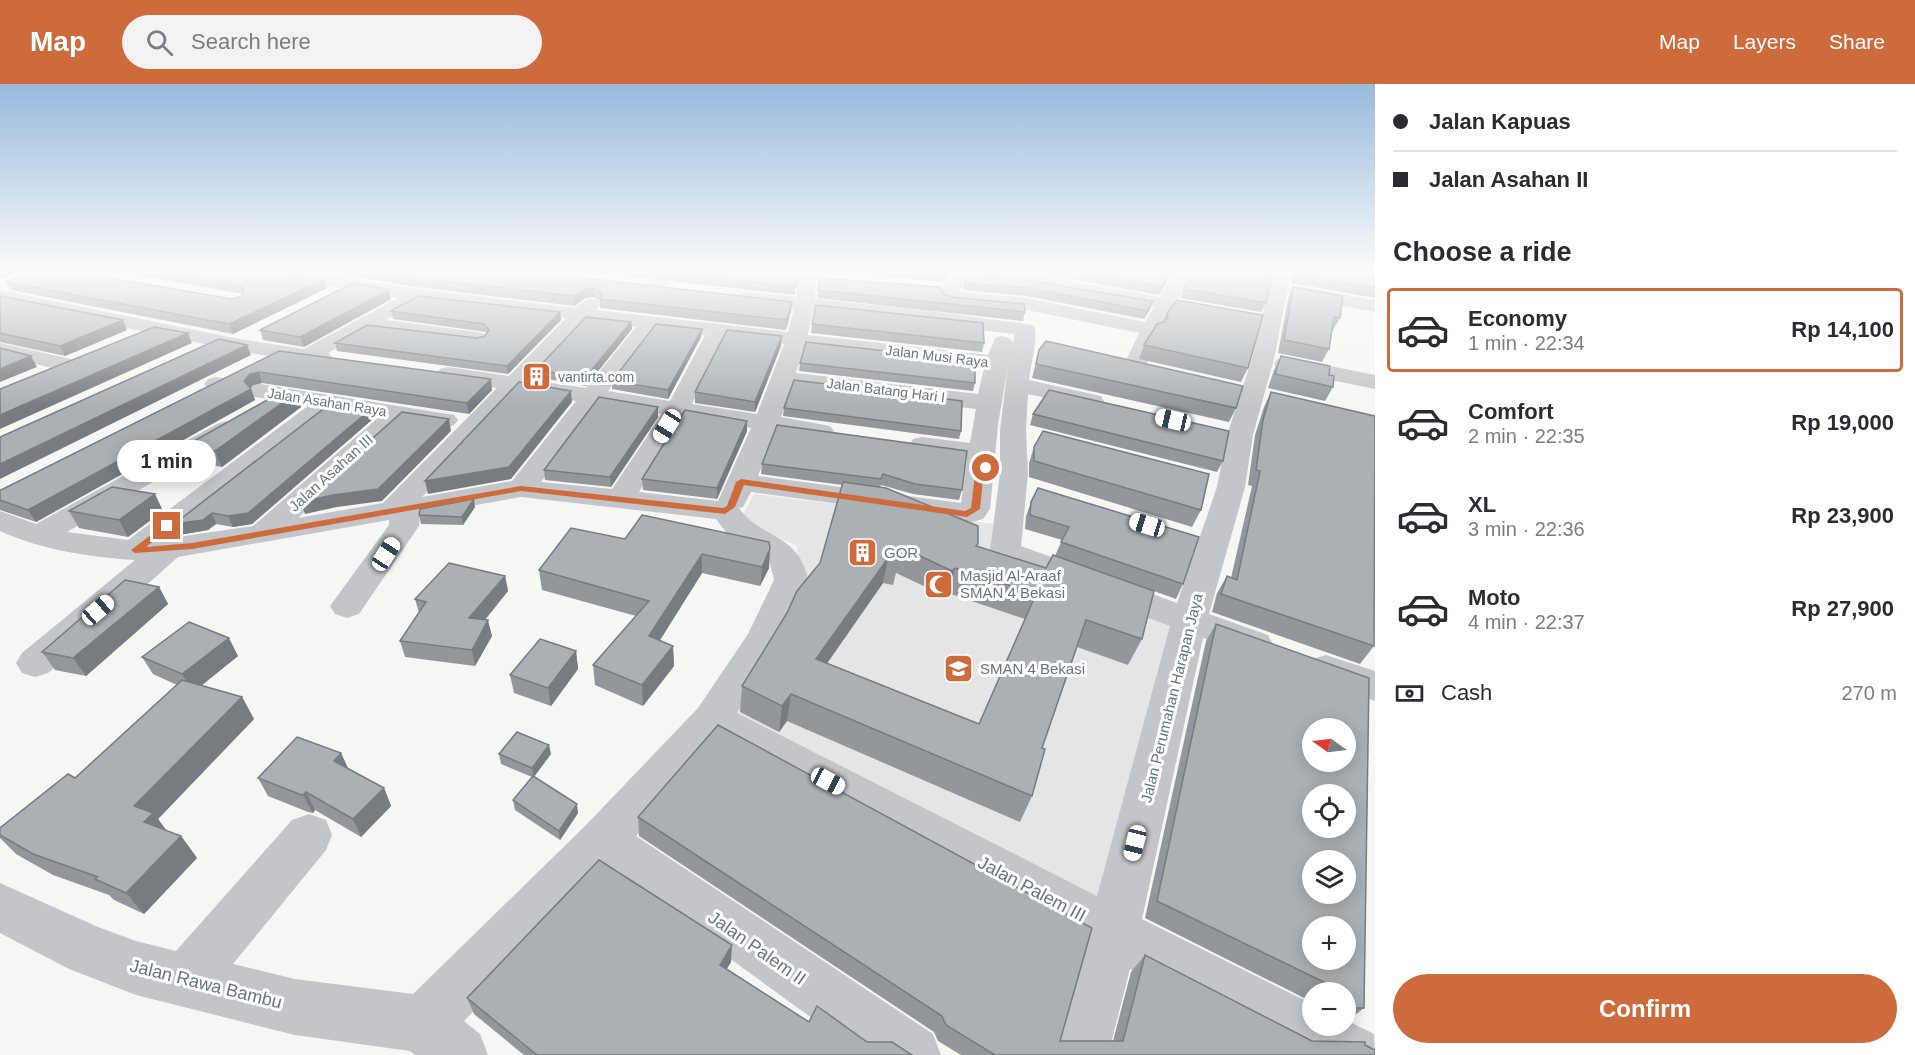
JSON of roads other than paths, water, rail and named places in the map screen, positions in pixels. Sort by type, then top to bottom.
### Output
[{"type":"street","points":[[96,316],[227,343],[343,360]]},
{"type":"street","points":[[307,356],[373,316]]},
{"type":"street","points":[[503,316],[478,338],[431,372],[844,435]]},
{"type":"street","points":[[399,509],[474,424],[579,316]]},
{"type":"street","name":"Jalan Musi Raya","points":[[601,316],[996,363]]},
{"type":"street","points":[[725,511],[730,507],[764,424],[802,316]]},
{"type":"street","points":[[741,482],[967,514],[975,509],[1002,472],[1024,433],[1017,384],[1019,361],[1036,345],[1026,329],[927,316]]},
{"type":"street","points":[[1088,316],[1151,329]]},
{"type":"street","points":[[1134,367],[1158,316]]},
{"type":"street","name":"Jalan Perumahan Harapan Jaya","points":[[1079,1055],[1113,932],[1189,620],[1203,543],[1220,484],[1229,432],[1253,396],[1263,359],[1263,316]]},
{"type":"street","points":[[126,340],[198,318]]},
{"type":"street","points":[[521,488],[650,322]]},
{"type":"street","points":[[364,323],[478,338]]},
{"type":"street","points":[[1006,325],[996,363],[990,403],[1002,472],[1006,551],[1014,556],[1375,686]]},
{"type":"street","points":[[188,355],[266,328]]},
{"type":"street","points":[[621,498],[677,410],[719,329]]},
{"type":"street","points":[[0,349],[77,361],[38,377]]},
{"type":"street","name":"Jalan Asahan Raya","points":[[279,352],[206,389],[285,395],[474,424]]},
{"type":"street","points":[[1263,359],[1375,382]]},
{"type":"street","name":"Jalan Batang Hari I","points":[[782,378],[990,403]]},
{"type":"street","points":[[1017,384],[1118,407]]},
{"type":"street","points":[[37,536],[285,395]]},
{"type":"street","points":[[34,663],[152,549],[328,402]]},
{"type":"street","name":"Jalan Asahan III","points":[[263,533],[398,413]]},
{"type":"street","points":[[901,442],[1002,472]]},
{"type":"street","points":[[0,520],[37,536],[102,548],[152,549],[192,546],[521,488],[725,511],[740,529],[777,549],[790,572],[791,580],[764,638],[712,719],[603,840],[441,1040]]},
{"type":"street","points":[[347,606],[404,526],[399,509]]},
{"type":"street","name":"Jalan Palem III","points":[[712,719],[1113,932],[1353,1055]]},
{"type":"street","points":[[186,981],[309,835]]},
{"type":"street","name":"Jalan Palem II","points":[[603,840],[912,1055]]},
{"type":"street","name":"Jalan Rawa Bambu","points":[[0,907],[88,950],[136,968],[441,1040]]},
{"type":"place","name":"vantirta.com","points":[[537,377]]},
{"type":"place","name":"GOR","points":[[863,553]]},
{"type":"place","name":"Masjid Al-Araaf SMAN 4 Bekasi","points":[[939,585]]},
{"type":"place","name":"SMAN 4 Bekasi","points":[[959,669]]}]
